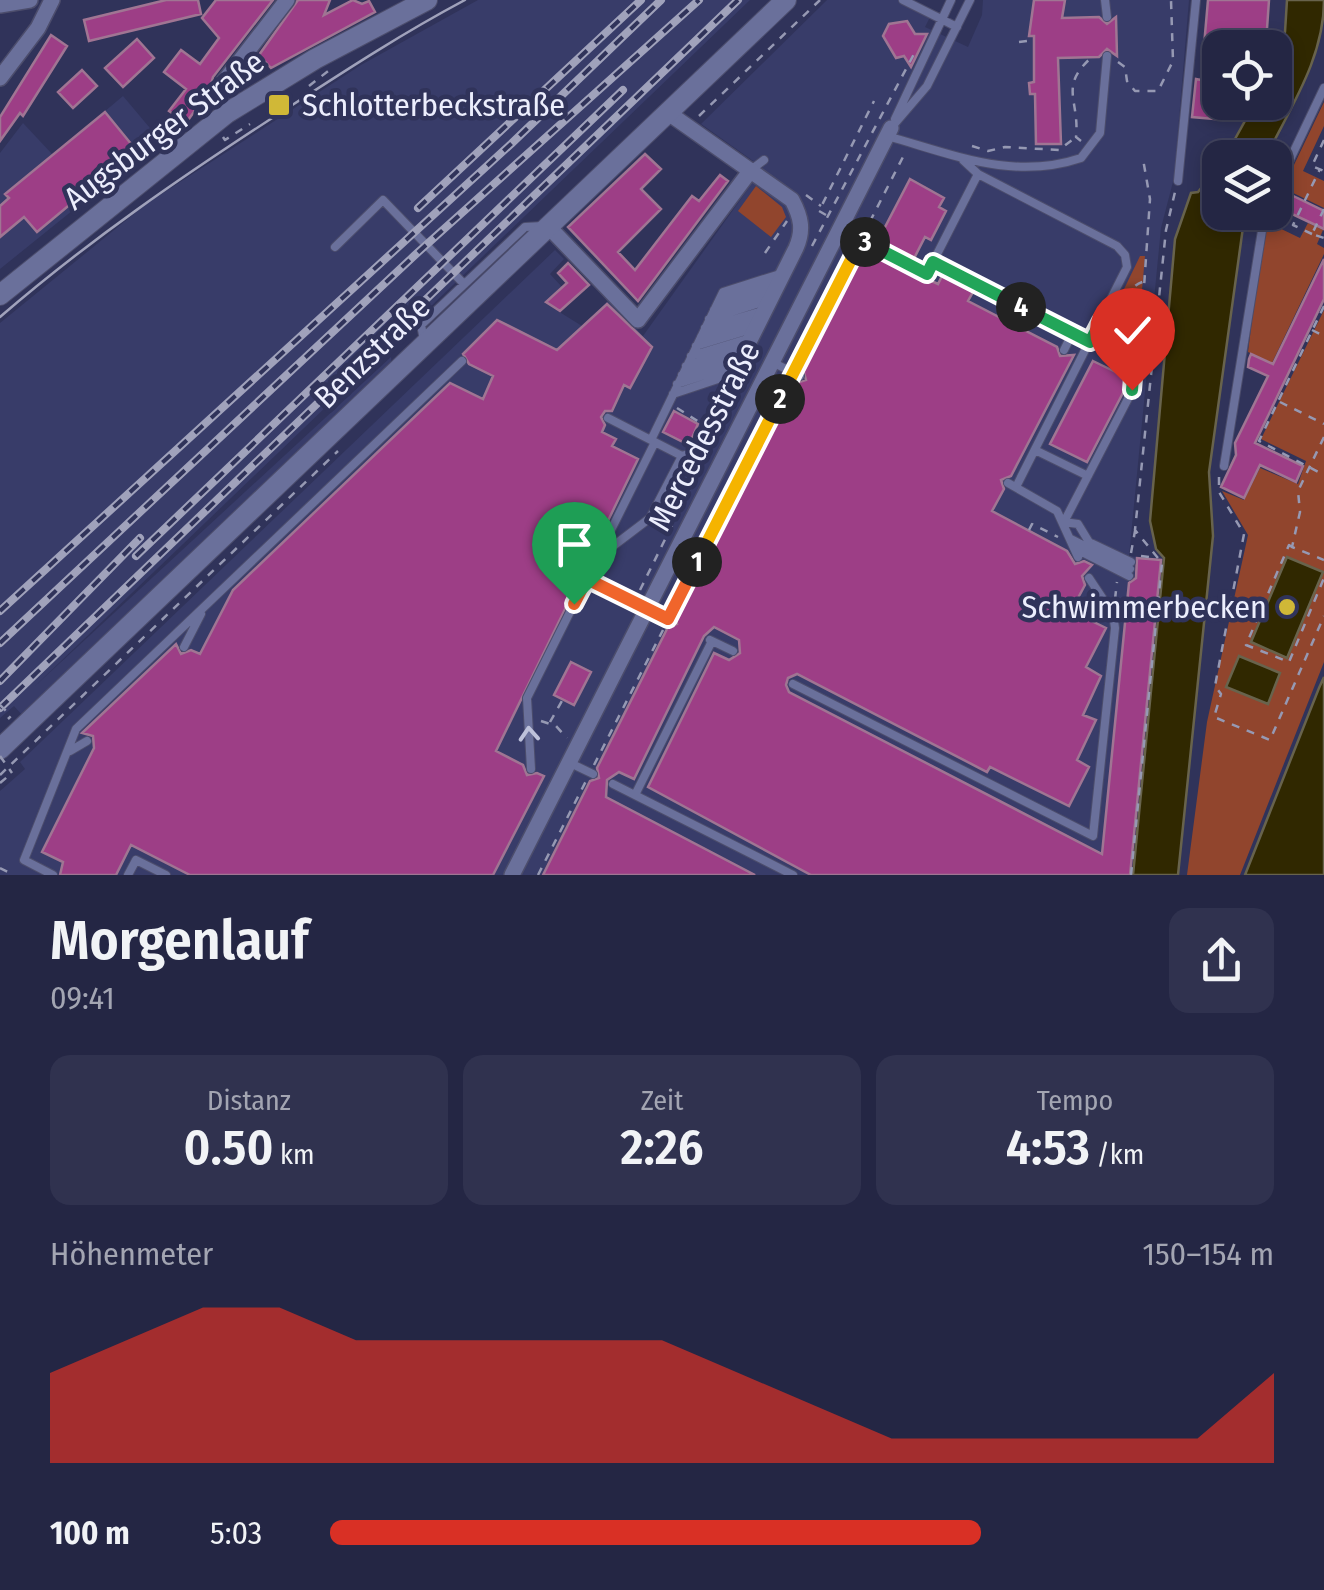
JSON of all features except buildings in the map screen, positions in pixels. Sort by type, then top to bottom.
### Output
[{"type":"main road","name":"Augsburger Straße","points":[[0,296],[226,113],[394,7],[428,0]]},
{"type":"main road","name":"Benzstraße","points":[[0,753],[786,0]]},
{"type":"street","points":[[0,6],[30,0]]},
{"type":"street","points":[[0,78],[38,28],[52,0]]},
{"type":"street","points":[[226,113],[219,96],[222,84],[286,0]]},
{"type":"street","points":[[667,112],[688,129],[758,163],[800,214],[801,238],[759,323]]},
{"type":"street","name":"Mercedesstraße","points":[[512,875],[889,132]]},
{"type":"street","points":[[547,226],[638,320],[758,163]]},
{"type":"lane","points":[[903,0],[957,27]]},
{"type":"lane","name":"Mercedesstraße","points":[[889,132],[951,0]]},
{"type":"lane","name":"Mercedesstraße","points":[[889,132],[927,86],[970,0]]},
{"type":"lane","points":[[1105,0],[1107,17]]},
{"type":"lane","points":[[1178,181],[1196,0]]},
{"type":"lane","points":[[889,132],[963,160],[1032,168],[1081,158],[1100,133],[1107,59]]},
{"type":"lane","points":[[1292,155],[1324,88]]},
{"type":"lane","points":[[963,160],[978,174],[1117,246],[1124,255],[1127,267],[1101,321],[1036,450],[1012,485],[1053,507],[1073,545],[1130,566]]},
{"type":"lane","points":[[978,174],[933,262],[1090,342]]},
{"type":"lane","points":[[335,246],[383,200],[464,284]]},
{"type":"lane","points":[[424,344],[422,324],[524,228],[547,226]]},
{"type":"lane","points":[[1224,466],[1263,230]]},
{"type":"lane","points":[[531,769],[526,698],[597,559],[707,323],[719,301],[759,323]]},
{"type":"lane","points":[[1064,522],[1132,390],[1136,341],[1101,321]]},
{"type":"lane","points":[[707,323],[759,323]]},
{"type":"lane","points":[[707,323],[759,323]]},
{"type":"lane","points":[[696,346],[759,323]]},
{"type":"lane","points":[[684,370],[759,323]]},
{"type":"lane","points":[[684,370],[759,323]]},
{"type":"lane","points":[[673,394],[687,389],[759,323]]},
{"type":"lane","points":[[597,559],[650,518],[682,456],[694,452],[759,323]]},
{"type":"lane","points":[[1064,350],[1072,334]]},
{"type":"lane","points":[[53,875],[24,860],[76,729],[462,361]]},
{"type":"lane","points":[[772,362],[796,374]]},
{"type":"lane","points":[[608,418],[682,456]]},
{"type":"lane","points":[[1036,450],[1088,476]]},
{"type":"lane","points":[[1064,522],[1076,523],[1087,540],[1130,566]]},
{"type":"lane","points":[[1089,578],[1113,614],[1115,628],[1092,849]]},
{"type":"lane","points":[[587,579],[670,620]]},
{"type":"lane","points":[[184,648],[205,605]]},
{"type":"lane","points":[[635,795],[710,640],[733,651]]},
{"type":"lane","points":[[793,684],[1093,836]]},
{"type":"lane","points":[[68,752],[88,742]]},
{"type":"lane","points":[[570,762],[592,773]]},
{"type":"lane","points":[[968,773],[972,764]]},
{"type":"lane","points":[[613,784],[793,875]]},
{"type":"lane","points":[[128,875],[136,860],[166,875]]},
{"type":"path","points":[[688,129],[820,0]]},
{"type":"path","points":[[1107,59],[1123,64],[1135,91],[1158,91],[1172,61],[1172,0]]},
{"type":"path","points":[[1019,42],[1034,40]]},
{"type":"path","points":[[1076,138],[1074,72],[1092,57]]},
{"type":"path","points":[[310,86],[331,73]]},
{"type":"path","points":[[828,216],[818,211],[874,101]]},
{"type":"path","points":[[972,146],[988,151],[1004,147],[1059,150],[1076,138]]},
{"type":"path","points":[[1076,138],[1090,148]]},
{"type":"path","points":[[1324,140],[1312,166],[1322,170],[1293,224],[1324,238]]},
{"type":"path","points":[[538,875],[796,374],[910,143]]},
{"type":"path","points":[[1136,341],[1141,337],[1150,200],[1142,159]]},
{"type":"path","points":[[1130,566],[1166,230],[1178,181]]},
{"type":"path","points":[[1312,234],[1324,209]]},
{"type":"path","points":[[765,253],[789,217]]},
{"type":"path","points":[[861,240],[927,274],[933,262]]},
{"type":"path","points":[[1142,323],[1130,320],[1126,310],[1133,287],[1146,281]]},
{"type":"path","points":[[1324,306],[1259,441],[1324,475]]},
{"type":"path","points":[[1312,330],[1324,336]]},
{"type":"path","points":[[687,389],[677,411],[707,426]]},
{"type":"path","points":[[1278,402],[1324,424]]},
{"type":"path","points":[[1292,547],[1300,512],[1298,491],[1324,437]]},
{"type":"path","points":[[1224,466],[1219,492],[1244,534],[1219,656],[1215,686],[1221,694],[1214,716],[1270,740],[1324,616]]},
{"type":"path","points":[[1029,530],[1032,524],[1073,545]]},
{"type":"path","points":[[1132,875],[1162,563],[1135,530]]},
{"type":"path","points":[[1324,560],[1288,545],[1246,645],[1289,662],[1324,578]]},
{"type":"path","points":[[1141,556],[1158,558]]},
{"type":"path","points":[[550,723],[563,699]]},
{"type":"path","points":[[0,705],[11,716],[8,719]]},
{"type":"path","points":[[528,719],[550,723],[598,755]]},
{"type":"path","points":[[0,753],[12,773],[0,784]]},
{"type":"path","points":[[0,868],[14,875]]},
{"type":"shaded area","points":[[478,0],[750,0],[34,687],[391,357],[392,369],[22,715],[14,706],[0,718],[0,323],[146,204],[361,65]]},
{"type":"shaded area","points":[[827,0],[913,0],[933,11],[925,27],[968,47],[982,15],[983,0],[1189,0],[1174,178],[1161,228],[1129,556],[1161,560],[1130,875],[0,875],[0,791],[25,769],[20,762],[555,250],[564,259],[550,274],[562,287],[545,303],[582,326],[610,299],[643,336],[763,168],[701,124]]},
{"type":"shaded area","points":[[1287,0],[1324,0],[1323,21],[1312,62],[1292,106],[1292,30],[1285,30]]},
{"type":"shaded area","points":[[123,96],[160,140],[0,269],[0,153],[23,123],[53,155]]},
{"type":"shaded area","points":[[1324,102],[1324,126],[1303,171],[1324,181],[1324,208],[1292,192],[1292,169]]},
{"type":"shaded area","points":[[1246,120],[1285,120],[1275,140],[1234,140]]},
{"type":"shaded area","points":[[756,186],[782,207],[786,217],[771,237],[738,211]]},
{"type":"shaded area","points":[[1202,187],[1202,230],[1243,230],[1209,472],[1213,536],[1178,875],[1133,875],[1164,558],[1156,549],[1150,521],[1175,239],[1191,193]]},
{"type":"shaded area","points":[[1308,223],[1323,230],[1317,244],[1324,248],[1324,254],[1272,363],[1248,352],[1266,230],[1283,230],[1300,238]]},
{"type":"shaded area","points":[[1140,256],[1145,256],[1138,335],[1116,323],[1112,314]]},
{"type":"shaded area","points":[[1324,310],[1324,662],[1240,875],[1187,875],[1207,722],[1248,535],[1222,491],[1244,500],[1260,468],[1298,484],[1306,461],[1261,439]]},
{"type":"shaded area","name":"Schwimmerbecken","points":[[1287,557],[1323,572],[1287,658],[1251,642]]},
{"type":"shaded area","points":[[1239,656],[1280,673],[1268,704],[1226,687]]},
{"type":"shaded area","points":[[1324,677],[1324,875],[1245,875],[1319,688]]},
{"type":"tram line","points":[[0,317],[103,235],[210,159],[372,54],[465,0]]},
{"type":"railway","points":[[418,208],[641,0]]},
{"type":"railway","points":[[0,611],[511,144],[661,0]]},
{"type":"railway","points":[[0,643],[415,255],[699,0]]},
{"type":"railway","points":[[0,708],[738,0]]},
{"type":"railway","points":[[136,556],[623,90]]},
{"type":"railway","points":[[0,681],[140,538]]},
{"type":"place","name":"Schlotterbeckstraße","points":[[279,105]]},
{"type":"place","name":"Schwimmerbecken","points":[[1287,607]]},
{"type":"route","points":[[574,604],[587,579],[668,619],[861,240],[927,274],[933,262],[1090,342],[1101,321],[1136,341],[1132,390]]}]
